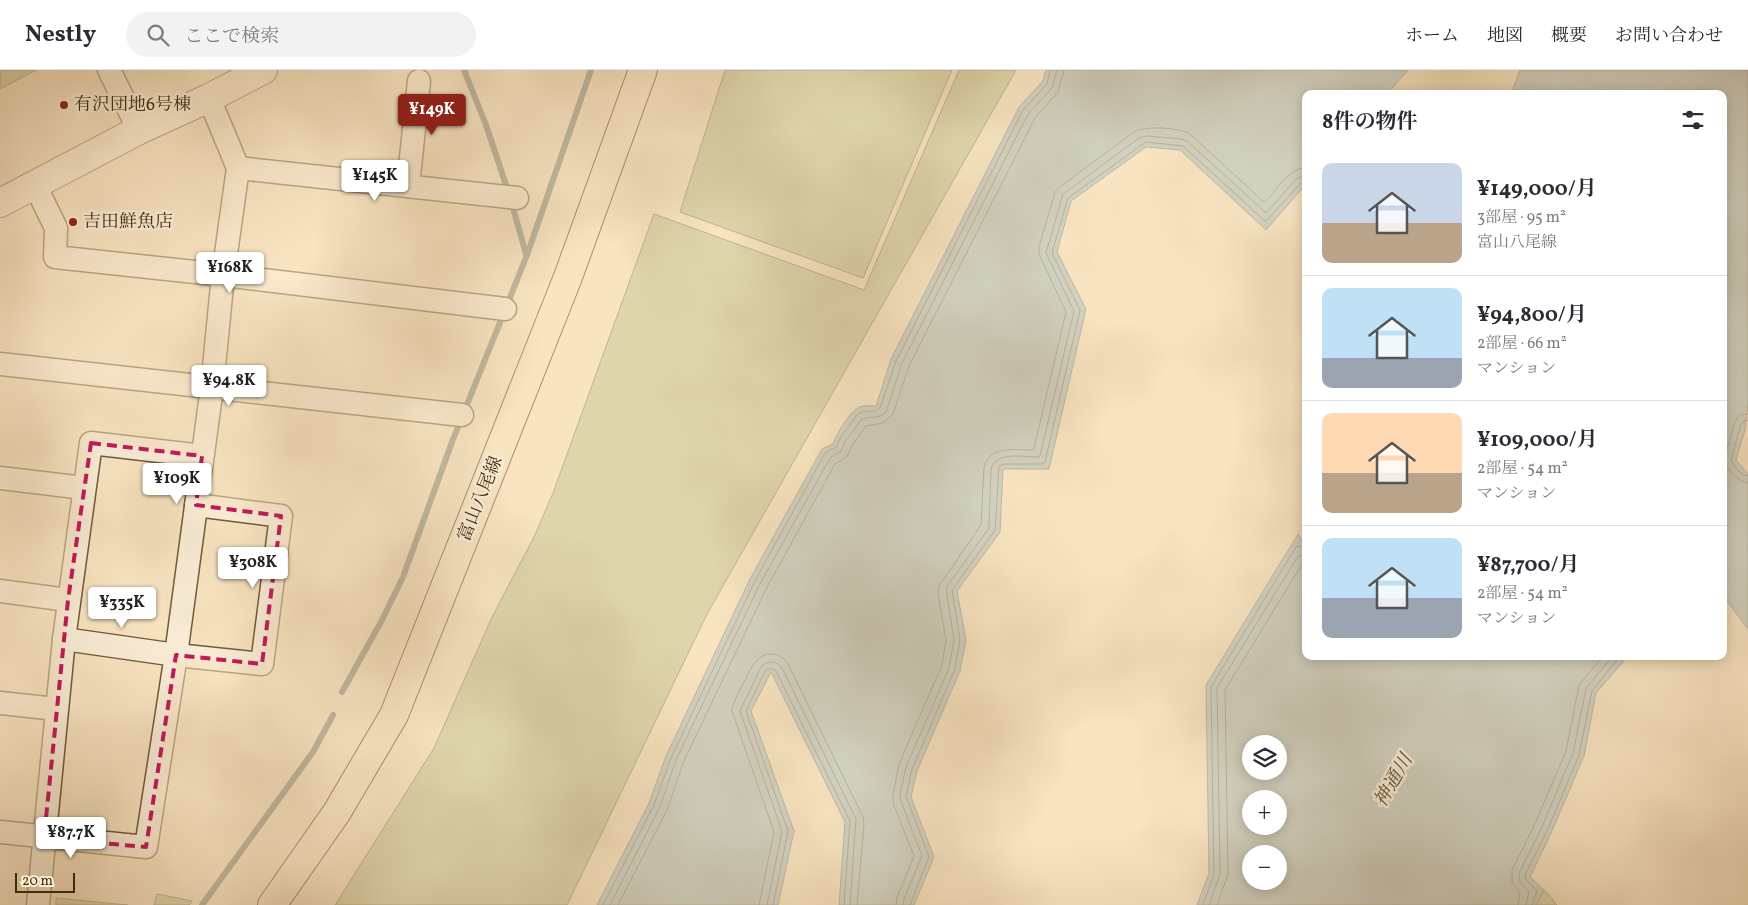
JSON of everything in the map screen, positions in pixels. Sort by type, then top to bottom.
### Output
[{"type":"main road","name":"富山八尾線","points":[[272,905],[337,812],[394,714],[568,277],[643,70]]},
{"type":"street","points":[[111,70],[140,130]]},
{"type":"street","points":[[0,203],[140,130],[263,70]]},
{"type":"street","points":[[631,106],[634,70]]},
{"type":"street","points":[[408,186],[419,81]]},
{"type":"street","points":[[0,832],[146,847],[176,655],[212,386],[223,275],[238,168],[209,98]]},
{"type":"street","points":[[238,168],[516,198]]},
{"type":"street","points":[[35,185],[56,228],[55,257],[505,309]]},
{"type":"street","points":[[0,364],[462,415]]},
{"type":"street","points":[[38,905],[68,600],[91,442],[202,456]]},
{"type":"street","points":[[0,478],[84,488]]},
{"type":"street","points":[[64,639],[176,655],[262,664],[281,516],[196,505]]},
{"type":"street","points":[[0,591],[68,600]]},
{"type":"street","points":[[0,703],[56,709]]},
{"type":"highlighted area","points":[[91,443],[202,456],[196,505],[281,516],[262,664],[176,655],[146,847],[44,838],[68,600]]},
{"type":"green space","points":[[0,70],[36,70],[0,89]]},
{"type":"green space","points":[[725,70],[952,70],[863,278],[680,212]]},
{"type":"green space","points":[[959,70],[1016,70],[707,614],[567,905],[335,905],[434,748],[492,617],[534,537],[553,493],[654,214],[864,290]]},
{"type":"green space","points":[[1544,890],[1557,905],[1536,905]]},
{"type":"green space","points":[[157,894],[192,901],[189,905],[154,905]]},
{"type":"green space","points":[[56,898],[128,905],[56,905]]},
{"type":"water","points":[[1046,70],[1408,70],[1390,90],[1302,90],[1302,189],[1266,230],[1180,150],[1146,147],[1071,201],[1057,252],[1086,309],[1049,469],[1003,469],[1000,532],[957,591],[966,640],[960,671],[917,771],[911,797],[934,857],[914,905],[839,905],[845,822],[771,672],[751,711],[794,831],[778,905],[597,905],[649,803],[666,756],[750,579],[822,449],[833,444],[855,409],[863,406],[876,406],[891,359],[1019,107],[1043,81]]},
{"type":"water","points":[[1520,70],[1748,70],[1748,403],[1745,430],[1736,460],[1748,474],[1748,629],[1727,601],[1727,90],[1512,90]]},
{"type":"water","name":"神通川","points":[[1298,534],[1302,540],[1302,660],[1624,660],[1596,693],[1584,756],[1530,877],[1544,890],[1536,905],[1197,905],[1209,873],[1206,685]]},
{"type":"waterway","points":[[464,70],[486,125],[508,191]]},
{"type":"waterway","points":[[342,692],[382,620],[403,577],[452,442],[527,255],[591,70]]},
{"type":"waterway","points":[[511,201],[526,254]]},
{"type":"waterway","points":[[202,905],[313,752],[333,715]]},
{"type":"place","name":"有沢団地6号棟","points":[[64,105]]},
{"type":"place","name":"吉田鮮魚店","points":[[73,222]]}]
